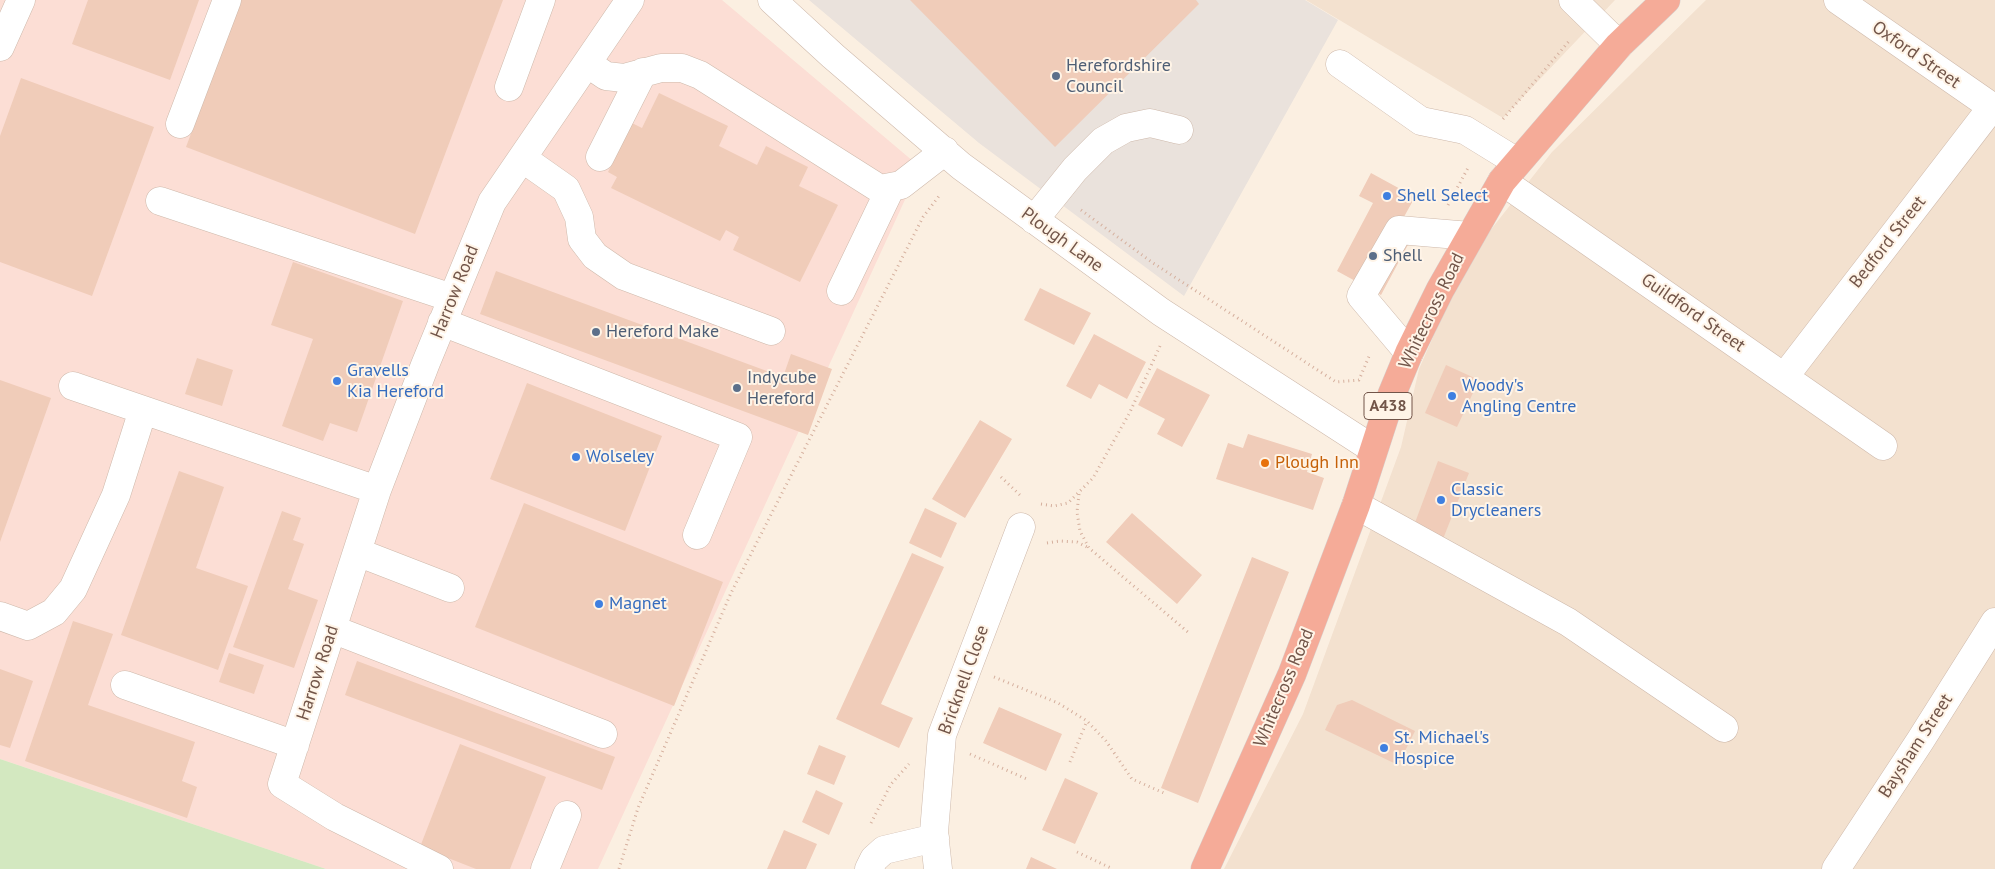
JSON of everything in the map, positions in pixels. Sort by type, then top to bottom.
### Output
[{"type":"highway","name":"Whitecross Road","points":[[1205,869],[1292,674],[1356,506],[1392,394],[1440,290],[1509,171],[1619,46],[1666,0]]},
{"type":"street","points":[[0,47],[21,0]]},
{"type":"street","points":[[180,124],[228,0]]},
{"type":"street","points":[[509,87],[541,0]]},
{"type":"street","name":"Harrow Road","points":[[440,869],[335,817],[282,784],[377,490],[447,310],[492,202],[630,0]]},
{"type":"street","name":"Plough Lane","points":[[772,0],[833,56],[953,158],[1034,220],[1172,320],[1374,449]]},
{"type":"street","points":[[1572,0],[1619,46]]},
{"type":"street","name":"Oxford Street","points":[[1838,0],[1993,108]]},
{"type":"street","points":[[586,64],[606,76],[624,78],[661,68],[682,68],[700,75],[880,189],[901,185],[953,158]]},
{"type":"street","name":"Guildford Street","points":[[1340,64],[1421,121],[1465,130],[1509,171],[1784,376],[1883,446]]},
{"type":"street","points":[[600,157],[644,72]]},
{"type":"street","name":"Bedford Street","points":[[1784,376],[1993,108]]},
{"type":"street","points":[[1034,220],[1074,169],[1103,141],[1126,128],[1150,124],[1179,130]]},
{"type":"street","points":[[522,158],[566,190],[579,217],[582,239],[595,256],[624,276],[771,332]]},
{"type":"street","points":[[841,290],[891,187]]},
{"type":"street","points":[[160,201],[447,310],[738,438],[698,535]]},
{"type":"street","points":[[1409,354],[1362,296],[1399,230],[1470,236]]},
{"type":"street","points":[[73,386],[377,490]]},
{"type":"street","points":[[0,616],[28,626],[54,612],[73,589],[116,495],[143,410]]},
{"type":"street","points":[[1356,506],[1568,622],[1724,728]]},
{"type":"street","name":"Bricknell Close","points":[[938,869],[935,838],[942,735],[1022,527]]},
{"type":"street","points":[[357,552],[450,588]]},
{"type":"street","name":"Baysham Street","points":[[1836,869],[1995,622]]},
{"type":"street","points":[[332,629],[603,734]]},
{"type":"street","points":[[125,686],[294,745]]},
{"type":"street","points":[[545,869],[567,815]]},
{"type":"street","points":[[869,869],[874,859],[884,850],[935,838]]},
{"type":"path","points":[[619,869],[638,808],[731,593],[953,158]]},
{"type":"path","points":[[1057,191],[1153,263],[1336,382],[1359,380],[1384,323]]},
{"type":"path","points":[[1038,504],[1054,506],[1068,503],[1093,478],[1130,412],[1172,320]]},
{"type":"path","points":[[1001,476],[1025,500]]},
{"type":"path","points":[[1079,494],[1077,512],[1080,531],[1089,548]]},
{"type":"path","points":[[1010,558],[1046,544],[1060,541],[1078,542],[1089,548],[1189,633]]},
{"type":"path","points":[[968,667],[1058,703],[1087,721],[1106,741],[1132,779],[1164,793]]},
{"type":"path","points":[[1070,762],[1087,721]]},
{"type":"path","points":[[1077,852],[1113,869]]},
{"type":"shaded area","points":[[0,0],[722,0],[920,167],[598,869],[326,869],[0,759]]},
{"type":"shaded area","points":[[809,0],[1305,0],[1338,20],[1184,296],[979,143]]},
{"type":"shaded area","points":[[1306,0],[1615,0],[1503,118]]},
{"type":"shaded area","points":[[1706,0],[1995,0],[1995,869],[1224,869],[1303,714],[1401,447],[1419,369],[1467,260],[1552,152]]},
{"type":"green space","points":[[0,759],[326,869],[0,869]]},
{"type":"building","points":[[88,0],[199,0],[170,80],[72,44]]},
{"type":"building","points":[[241,0],[503,0],[415,234],[186,147]]},
{"type":"building","name":"Herefordshire Council","points":[[910,0],[1196,0],[1199,4],[1055,147]]},
{"type":"building","points":[[21,78],[154,127],[92,296],[0,262],[0,136]]},
{"type":"building","points":[[659,93],[728,126],[719,146],[757,165],[766,146],[808,167],[799,186],[838,205],[800,282],[733,250],[739,237],[726,230],[720,241],[611,188],[617,177],[608,172],[632,123],[642,128]]},
{"type":"building","name":"Shell","points":[[1371,173],[1415,197],[1395,233],[1410,241],[1381,295],[1337,271],[1373,203],[1359,196]]},
{"type":"building","name":"Gravells Kia Hereford","points":[[293,262],[403,301],[357,432],[330,423],[323,441],[282,426],[313,339],[271,325]]},
{"type":"building","points":[[496,271],[783,377],[791,354],[832,369],[808,435],[480,314]]},
{"type":"building","points":[[1040,288],[1091,313],[1074,345],[1024,320]]},
{"type":"building","points":[[1094,334],[1146,362],[1127,399],[1099,384],[1091,399],[1066,386]]},
{"type":"building","points":[[197,358],[233,370],[222,406],[185,394]]},
{"type":"building","name":"Woody's Angling Centre","points":[[1446,365],[1479,380],[1457,427],[1425,413]]},
{"type":"building","points":[[1157,368],[1210,395],[1182,447],[1157,434],[1165,419],[1138,405]]},
{"type":"building","points":[[0,380],[51,398],[0,542]]},
{"type":"building","name":"Wolseley","points":[[527,383],[662,436],[625,531],[490,479]]},
{"type":"building","points":[[980,420],[1012,439],[965,518],[932,499]]},
{"type":"building","name":"Plough Inn","points":[[1248,434],[1312,454],[1307,472],[1324,478],[1313,510],[1216,479],[1228,443],[1243,448]]},
{"type":"building","name":"Classic Drycleaners","points":[[1438,461],[1469,473],[1443,539],[1413,528]]},
{"type":"building","points":[[179,471],[224,487],[196,568],[248,586],[218,670],[121,635]]},
{"type":"building","name":"Magnet","points":[[524,503],[723,582],[674,706],[475,627]]},
{"type":"building","points":[[925,508],[957,523],[941,558],[909,543]]},
{"type":"building","points":[[282,511],[301,518],[293,540],[304,544],[288,589],[318,600],[294,668],[233,647]]},
{"type":"building","points":[[1132,513],[1202,575],[1177,604],[1106,542]]},
{"type":"building","points":[[912,553],[944,567],[881,704],[913,718],[899,748],[836,719]]},
{"type":"building","points":[[1252,557],[1289,572],[1198,803],[1161,788]]},
{"type":"building","points":[[73,621],[113,634],[88,705],[195,742],[182,781],[197,787],[187,818],[25,761]]},
{"type":"building","points":[[229,653],[264,665],[254,694],[219,682]]},
{"type":"building","points":[[357,661],[615,757],[602,790],[345,695]]},
{"type":"building","points":[[0,669],[33,681],[10,748],[0,745]]},
{"type":"building","name":"St. Michael's Hospice","points":[[1352,700],[1415,731],[1398,765],[1325,730],[1337,705]]},
{"type":"building","points":[[999,707],[1062,734],[1046,771],[983,743]]},
{"type":"building","points":[[460,744],[546,777],[510,869],[476,869],[420,847]]},
{"type":"building","points":[[819,745],[846,756],[834,785],[807,774]]},
{"type":"building","points":[[1065,778],[1098,793],[1075,844],[1042,830]]},
{"type":"building","points":[[816,790],[843,803],[829,835],[802,822]]},
{"type":"building","points":[[784,830],[817,844],[806,869],[767,869]]},
{"type":"building","points":[[1031,857],[1057,869],[1026,869]]},
{"type":"place","name":"Herefordshire Council","points":[[1056,76]]},
{"type":"place","name":"Shell Select","points":[[1387,196]]},
{"type":"place","name":"Shell","points":[[1373,256]]},
{"type":"place","name":"Hereford Make","points":[[596,332]]},
{"type":"place","name":"Gravells Kia Hereford","points":[[337,381]]},
{"type":"place","name":"Indycube Hereford","points":[[737,388]]},
{"type":"place","name":"Woody's Angling Centre","points":[[1452,396]]},
{"type":"place","name":"Wolseley","points":[[576,457]]},
{"type":"place","name":"Plough Inn","points":[[1265,463]]},
{"type":"place","name":"Classic Drycleaners","points":[[1441,500]]},
{"type":"place","name":"Magnet","points":[[599,604]]},
{"type":"place","name":"St. Michael's Hospice","points":[[1384,748]]}]
